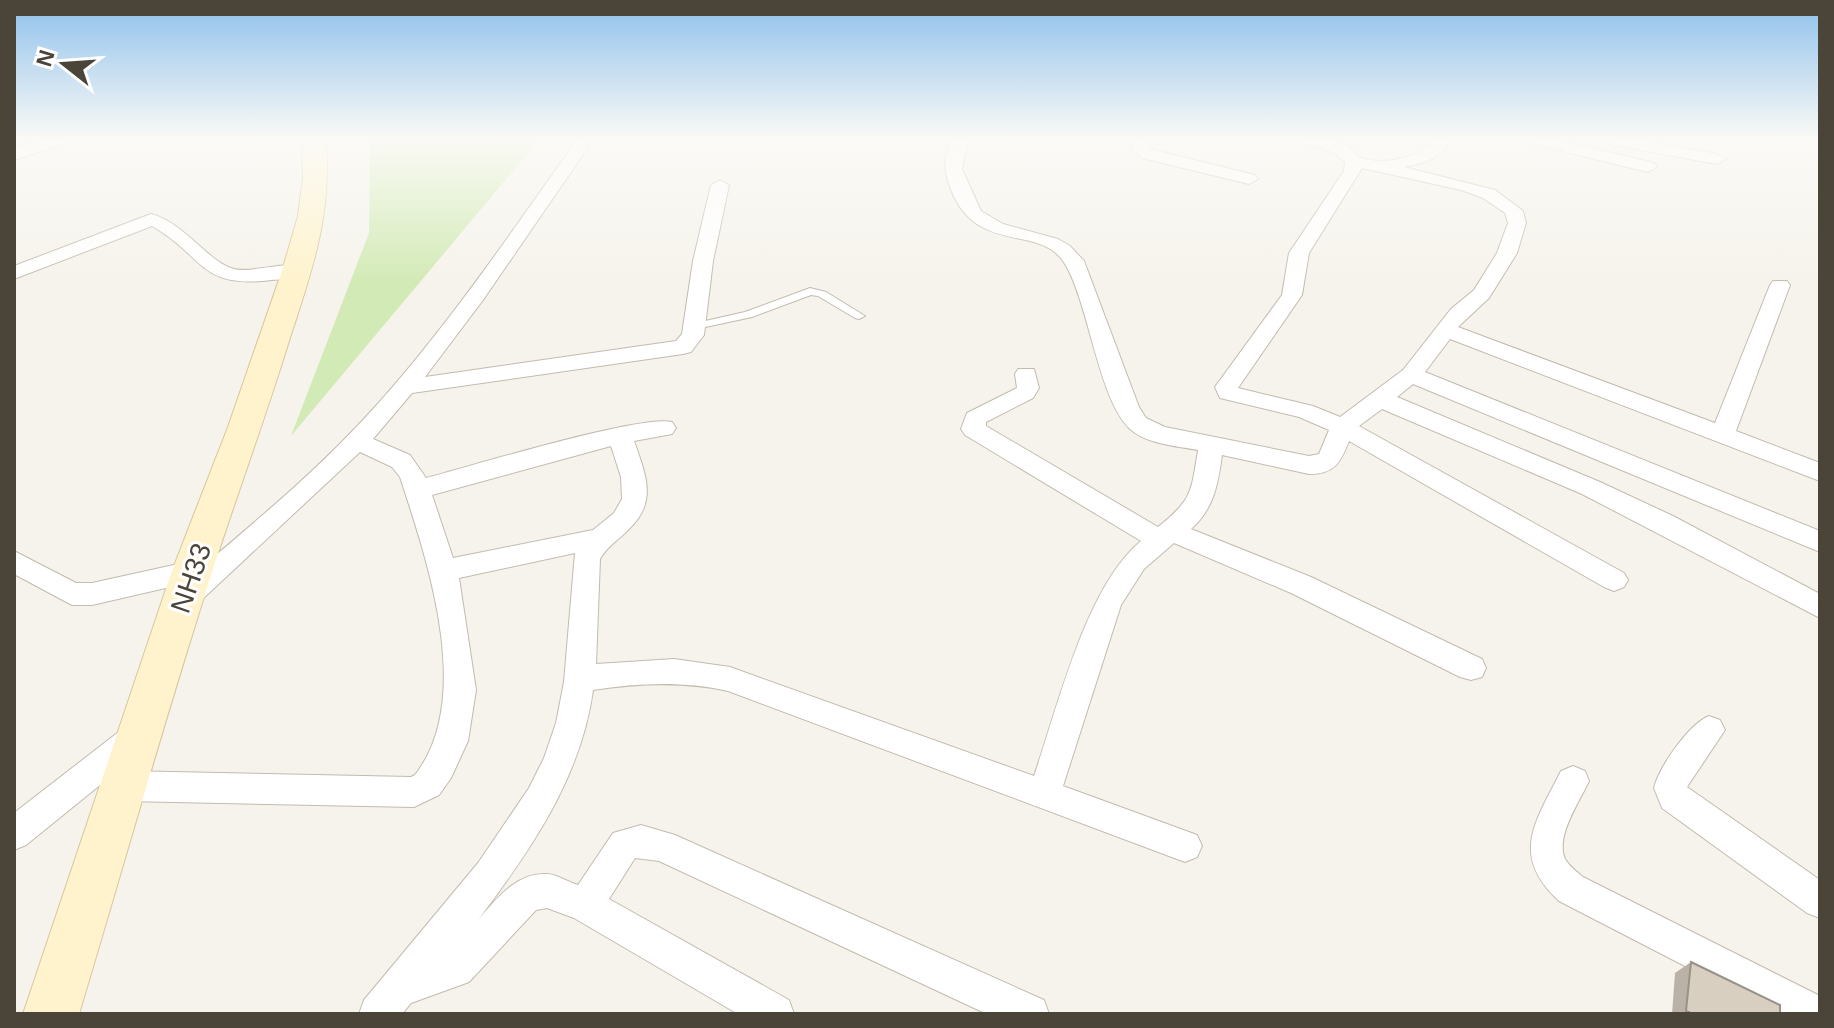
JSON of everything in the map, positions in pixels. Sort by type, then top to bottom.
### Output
[{"type":"main road","name":"NH33","points":[[51,1014],[187,585],[245,427],[297,271],[312,216],[315,188]]},
{"type":"street","points":[[14,561],[72,594],[187,585],[298,499],[356,442],[405,387],[551,188]]},
{"type":"street","points":[[405,387],[674,350],[690,341],[696,326],[703,261],[719,188]]},
{"type":"street","points":[[960,188],[972,214],[983,221],[1058,246],[1074,261],[1131,417],[1147,430],[1309,465],[1323,465],[1330,458],[1342,427],[1411,375],[1458,313],[1482,294],[1507,253],[1517,223],[1514,211],[1489,194],[1464,188]]},
{"type":"street","points":[[1342,188],[1299,253],[1292,295],[1226,387],[1228,393],[1305,411],[1342,427],[1614,580]]},
{"type":"street","points":[[14,273],[151,220],[161,223],[224,274],[245,277],[297,271]]},
{"type":"street","points":[[1723,434],[1780,285]]},
{"type":"street","points":[[1446,330],[1820,472]]},
{"type":"street","points":[[1026,374],[1025,393],[981,414],[971,423],[973,429],[1167,537],[1301,585],[1471,668]]},
{"type":"street","points":[[1411,375],[1820,542]]},
{"type":"street","points":[[1380,399],[1616,500],[1820,607]]},
{"type":"street","points":[[419,489],[620,436],[664,428]]},
{"type":"street","points":[[389,1000],[494,868],[545,795],[571,726],[581,679],[586,559],[590,548],[628,516],[636,504],[637,492],[620,436]]},
{"type":"street","points":[[125,786],[414,792],[427,785],[440,768],[452,741],[461,690],[444,571],[412,474],[401,461],[382,450],[356,442]]},
{"type":"street","points":[[1044,795],[1108,603],[1134,562],[1193,513],[1204,491],[1211,446]]},
{"type":"street","points":[[444,571],[600,539]]},
{"type":"street","points":[[581,679],[669,669],[700,671],[730,679],[1185,846]]},
{"type":"street","points":[[1709,730],[1672,779],[1670,788],[1674,797],[1820,901]]},
{"type":"street","points":[[14,834],[141,732]]},
{"type":"street","points":[[1573,781],[1545,843],[1545,859],[1554,877],[1571,889],[1814,1014]]},
{"type":"street","points":[[585,905],[625,844],[641,841],[663,846],[1030,1014]]},
{"type":"street","points":[[389,1000],[456,969],[526,895],[547,891],[585,905],[775,1014]]},
{"type":"lane","points":[[696,326],[748,315],[810,291],[822,294],[859,316]]},
{"type":"green space","points":[[369,188],[499,188],[291,436],[369,233]]},
{"type":"building","points":[[1691,962],[1780,1005],[1780,1014],[1693,1014],[1686,1011]]}]
